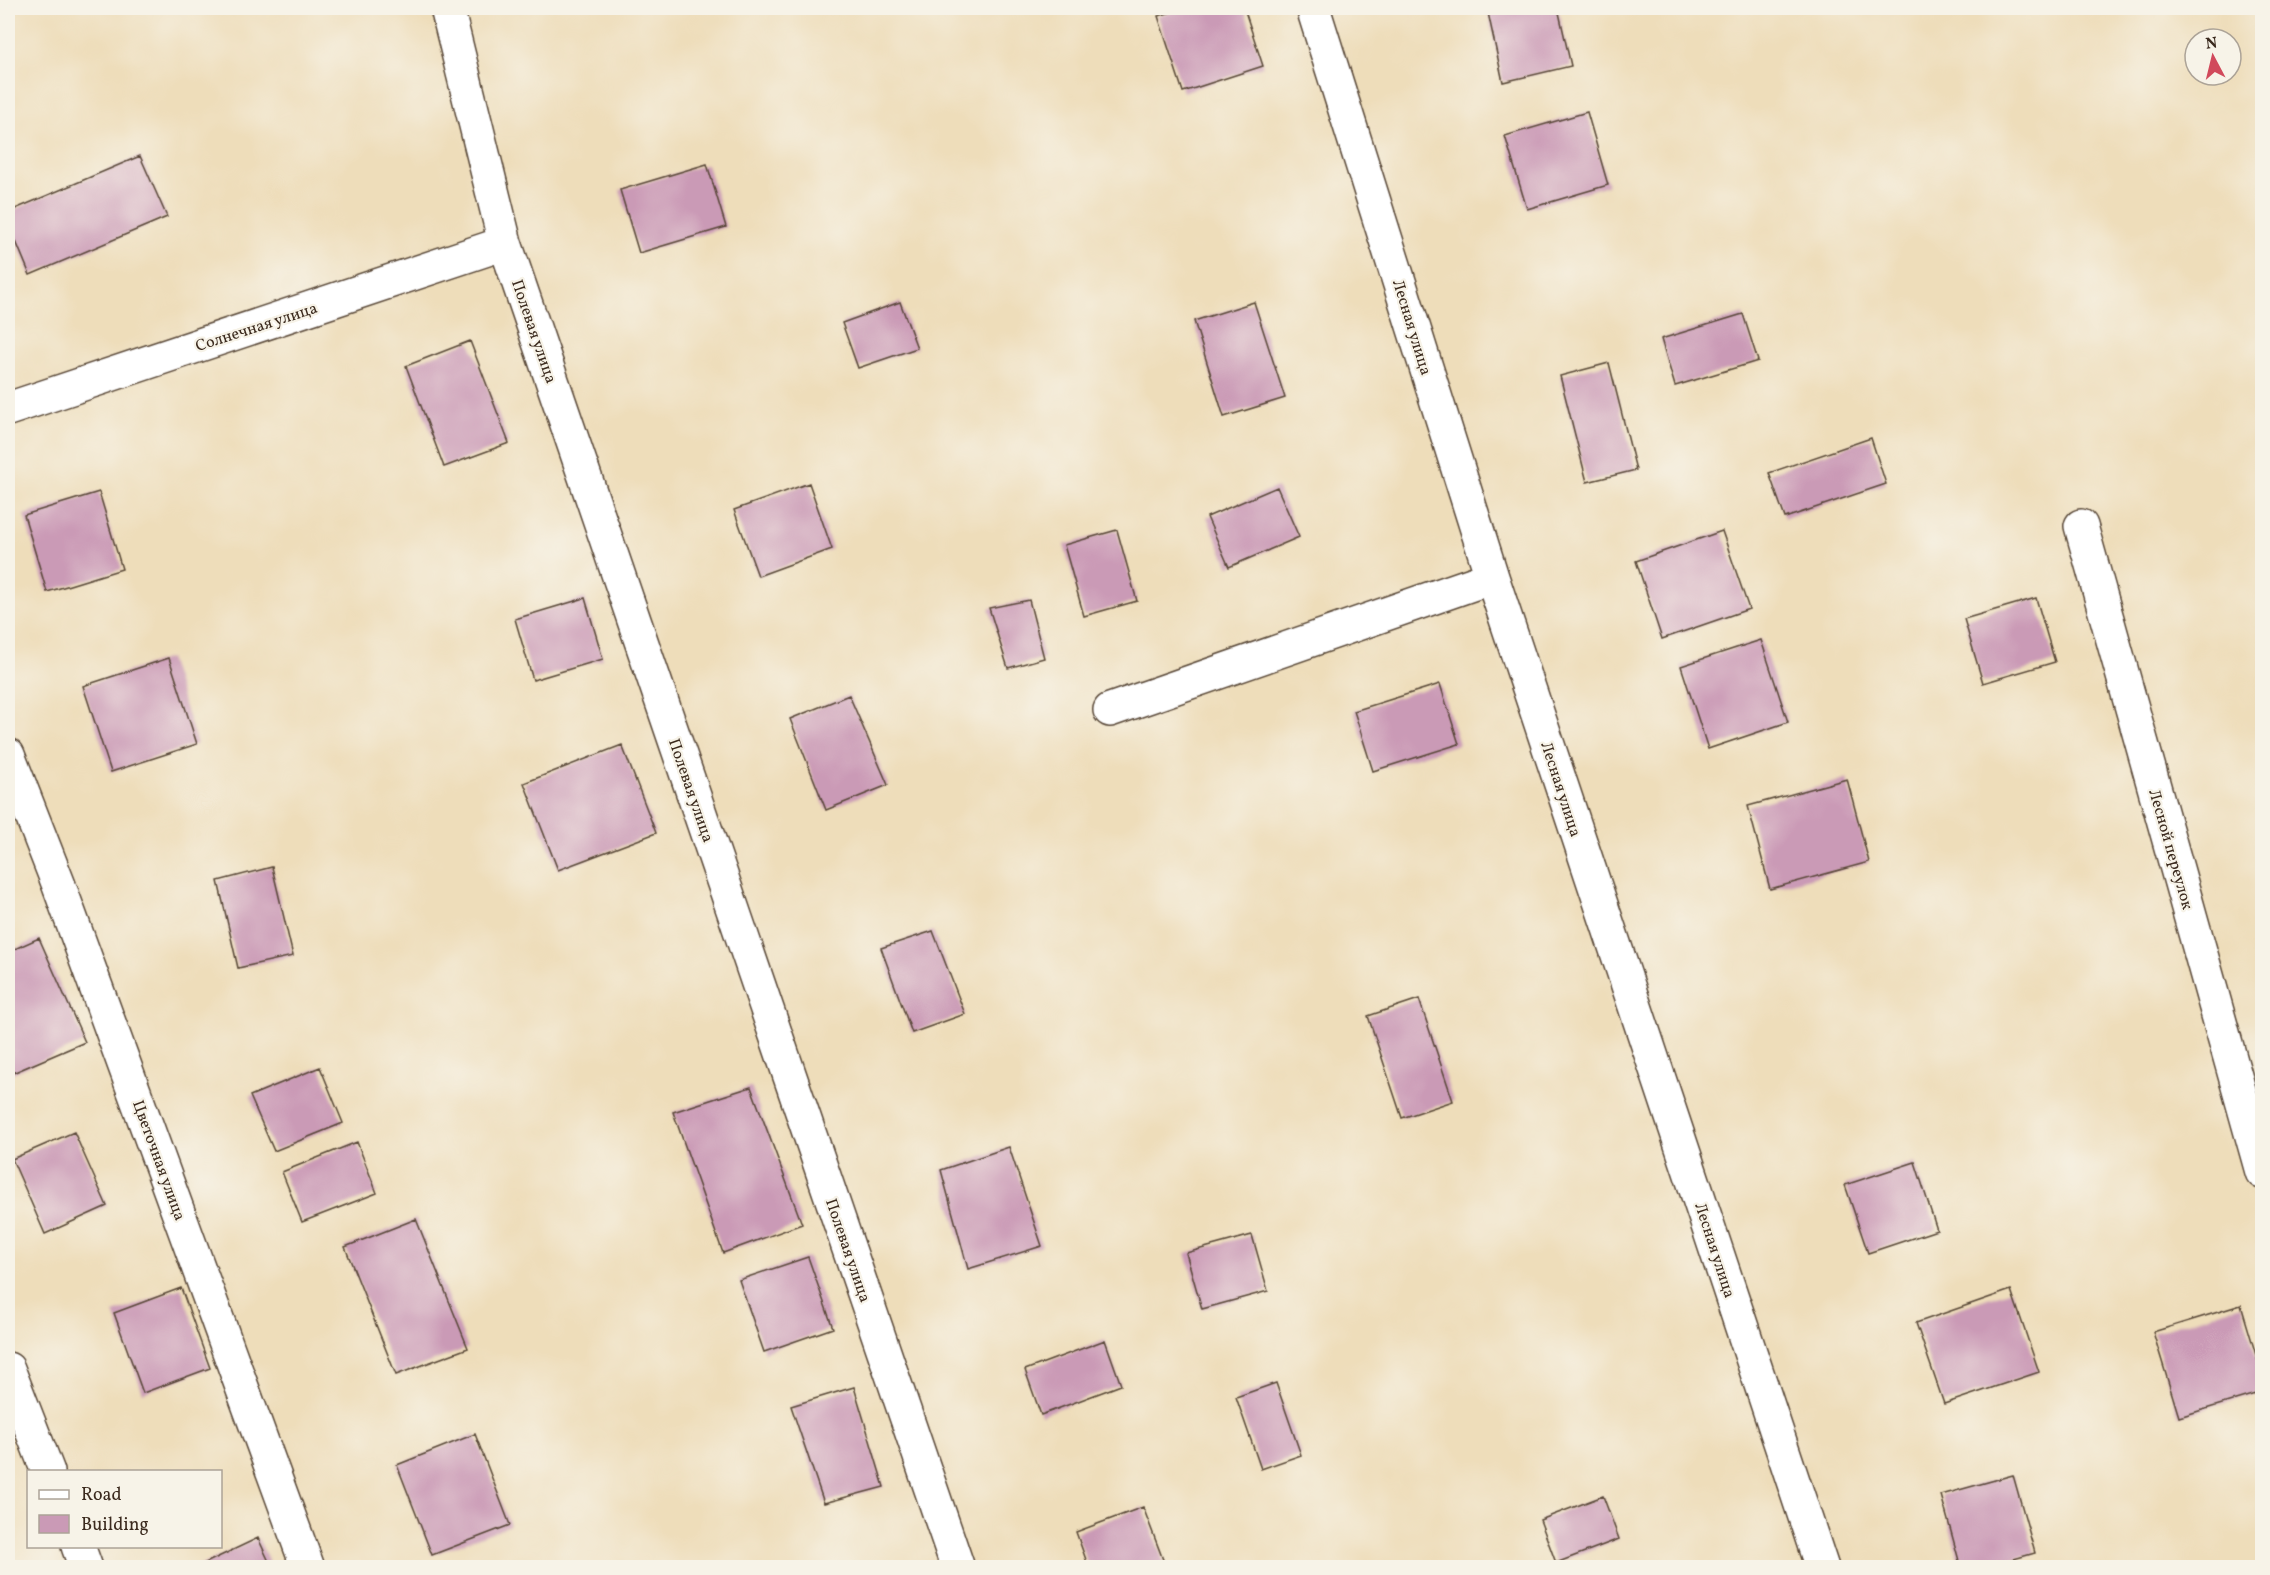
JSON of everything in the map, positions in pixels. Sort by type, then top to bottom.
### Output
[{"type":"street","name":"Полевая улица","points":[[447,8],[505,243],[958,1568]]},
{"type":"street","name":"Лесная улица","points":[[1313,8],[1492,577],[1822,1568]]},
{"type":"street","name":"Солнечная улица","points":[[8,409],[505,243]]},
{"type":"street","name":"Лесной переулок","points":[[2081,526],[2262,1172]]},
{"type":"street","points":[[1110,710],[1492,577]]},
{"type":"street","name":"Цветочная улица","points":[[8,754],[58,883],[308,1568]]},
{"type":"street","points":[[8,1370],[47,1470]]},
{"type":"street","points":[[79,1548],[86,1568]]},
{"type":"building","points":[[1185,8],[1244,8],[1263,66],[1183,92],[1158,16]]},
{"type":"building","points":[[1487,8],[1558,8],[1571,66],[1503,82]]},
{"type":"building","points":[[1587,112],[1608,185],[1527,209],[1505,136]]},
{"type":"building","points":[[140,156],[167,217],[30,275],[8,222],[8,212]]},
{"type":"building","points":[[707,164],[726,227],[639,253],[620,190]]},
{"type":"building","points":[[900,302],[917,348],[858,368],[842,323]]},
{"type":"building","points":[[1254,302],[1285,398],[1224,417],[1194,321]]},
{"type":"building","points":[[1743,314],[1758,361],[1675,386],[1661,339]]},
{"type":"building","points":[[470,341],[509,443],[444,467],[406,366]]},
{"type":"building","points":[[1609,363],[1636,470],[1587,482],[1560,376]]},
{"type":"building","points":[[1871,438],[1886,484],[1785,518],[1769,473]]},
{"type":"building","points":[[809,483],[832,549],[758,576],[734,510]]},
{"type":"building","points":[[1277,487],[1299,537],[1229,567],[1207,517]]},
{"type":"building","points":[[99,492],[122,569],[47,592],[24,515]]},
{"type":"building","points":[[1117,530],[1137,601],[1084,616],[1064,545]]},
{"type":"building","points":[[1722,531],[1749,609],[1662,639],[1636,561]]},
{"type":"building","points":[[585,598],[603,659],[533,680],[515,619]]},
{"type":"building","points":[[2036,598],[2055,662],[1983,683],[1964,619]]},
{"type":"building","points":[[1029,600],[1044,658],[1008,668],[989,608]]},
{"type":"building","points":[[1761,640],[1788,722],[1708,749],[1681,666]]},
{"type":"building","points":[[169,658],[197,744],[111,772],[83,686]]},
{"type":"building","points":[[1440,684],[1459,744],[1373,771],[1354,711]]},
{"type":"building","points":[[849,695],[888,785],[826,810],[790,719]]},
{"type":"building","points":[[622,745],[656,833],[558,870],[524,783]]},
{"type":"building","points":[[1847,779],[1869,862],[1770,889],[1748,806]]},
{"type":"building","points":[[272,867],[293,956],[238,968],[218,881]]},
{"type":"building","points":[[933,931],[965,1014],[912,1033],[881,948]]},
{"type":"building","points":[[39,938],[85,1042],[8,1075],[8,952]]},
{"type":"building","points":[[1419,999],[1453,1101],[1402,1118],[1368,1016]]},
{"type":"building","points":[[320,1067],[343,1123],[274,1151],[250,1096]]},
{"type":"building","points":[[751,1087],[802,1224],[723,1253],[673,1112]]},
{"type":"building","points":[[74,1132],[107,1206],[45,1234],[12,1159]]},
{"type":"building","points":[[357,1142],[377,1193],[302,1222],[282,1172]]},
{"type":"building","points":[[1009,1147],[1042,1246],[968,1269],[941,1170]]},
{"type":"building","points":[[1915,1162],[1937,1230],[1868,1253],[1845,1185]]},
{"type":"building","points":[[416,1219],[468,1348],[396,1375],[345,1247]]},
{"type":"building","points":[[1252,1235],[1268,1291],[1202,1309],[1186,1253]]},
{"type":"building","points":[[808,1257],[833,1328],[764,1352],[739,1280]]},
{"type":"building","points":[[181,1288],[210,1368],[143,1393],[114,1313]]},
{"type":"building","points":[[2011,1290],[2039,1372],[1944,1404],[1916,1323]]},
{"type":"building","points":[[2241,1305],[2262,1375],[2262,1392],[2179,1417],[2153,1332]]},
{"type":"building","points":[[1105,1340],[1121,1385],[1041,1415],[1025,1370]]},
{"type":"building","points":[[1276,1383],[1301,1455],[1261,1469],[1236,1397]]},
{"type":"building","points":[[854,1387],[884,1487],[824,1503],[791,1406]]},
{"type":"building","points":[[475,1434],[510,1525],[432,1555],[397,1465]]},
{"type":"building","points":[[2013,1475],[2035,1553],[1982,1568],[1961,1568],[1941,1495]]},
{"type":"building","points":[[1603,1496],[1619,1539],[1556,1563],[1540,1520]]},
{"type":"building","points":[[1143,1507],[1165,1565],[1159,1568],[1089,1568],[1076,1532]]},
{"type":"building","points":[[258,1538],[272,1568],[195,1568]]}]
